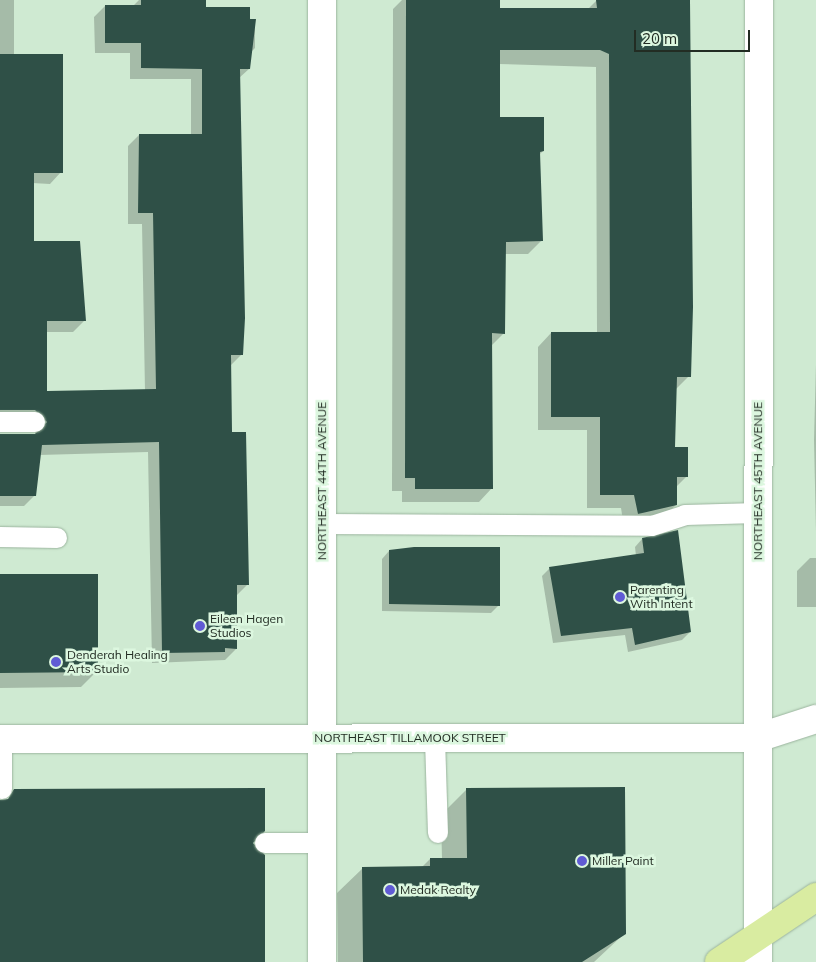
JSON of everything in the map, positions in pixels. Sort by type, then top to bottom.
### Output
[{"type":"main road","points":[[719,962],[758,949],[816,897]]},
{"type":"street","name":"NORTHEAST 44TH AVENUE","points":[[322,0],[322,962]]},
{"type":"street","name":"NORTHEAST 45TH AVENUE","points":[[758,949],[759,0]]},
{"type":"street","name":"NORTHEAST TILLAMOOK STREET","points":[[1,739],[758,738],[816,719]]},
{"type":"lane","points":[[0,422],[35,422]]},
{"type":"lane","points":[[322,524],[652,526],[685,515],[758,513]]},
{"type":"lane","points":[[0,538],[57,538]]},
{"type":"lane","points":[[435,738],[438,833]]},
{"type":"lane","points":[[1,739],[2,789]]},
{"type":"lane","points":[[265,843],[323,843]]},
{"type":"building","points":[[141,0],[206,0],[206,7],[250,7],[250,19],[256,19],[250,69],[240,69],[245,318],[243,355],[231,355],[232,432],[246,432],[249,585],[237,585],[237,649],[225,648],[225,652],[162,653],[159,442],[42,445],[36,496],[0,496],[0,434],[35,434],[47,422],[35,410],[0,410],[0,54],[63,54],[63,173],[34,173],[34,241],[80,241],[86,321],[47,321],[47,391],[156,389],[153,213],[138,213],[139,134],[202,134],[202,69],[141,68],[141,43],[105,43],[105,5],[141,5]]},
{"type":"building","points":[[406,0],[500,0],[500,8],[597,8],[596,0],[690,0],[693,307],[691,377],[677,377],[675,447],[688,447],[688,477],[677,477],[677,505],[638,514],[634,495],[600,495],[600,417],[551,417],[551,332],[610,332],[609,54],[600,50],[500,50],[500,117],[544,117],[544,151],[540,152],[543,241],[506,242],[505,334],[492,333],[493,489],[415,489],[415,478],[405,478]]},
{"type":"building","name":"Parenting With Intent","points":[[678,530],[691,632],[635,645],[632,628],[561,636],[549,567],[644,553],[642,538]]},
{"type":"building","points":[[414,547],[500,547],[500,606],[389,604],[389,550]]},
{"type":"building","points":[[0,574],[98,574],[98,672],[0,673]]},
{"type":"building","points":[[625,787],[626,934],[582,962],[363,962],[362,867],[430,866],[430,858],[467,858],[466,788]]},
{"type":"building","points":[[265,788],[265,831],[253,843],[265,855],[265,962],[0,962],[0,800],[8,799],[14,789]]},
{"type":"place","name":"Parenting With Intent","points":[[620,597]]},
{"type":"place","name":"Eileen Hagen Studios","points":[[200,626]]},
{"type":"place","name":"Denderah Healing Arts Studio","points":[[56,662]]},
{"type":"place","name":"Miller Paint","points":[[582,861]]},
{"type":"place","name":"Medak Realty","points":[[390,890]]}]
